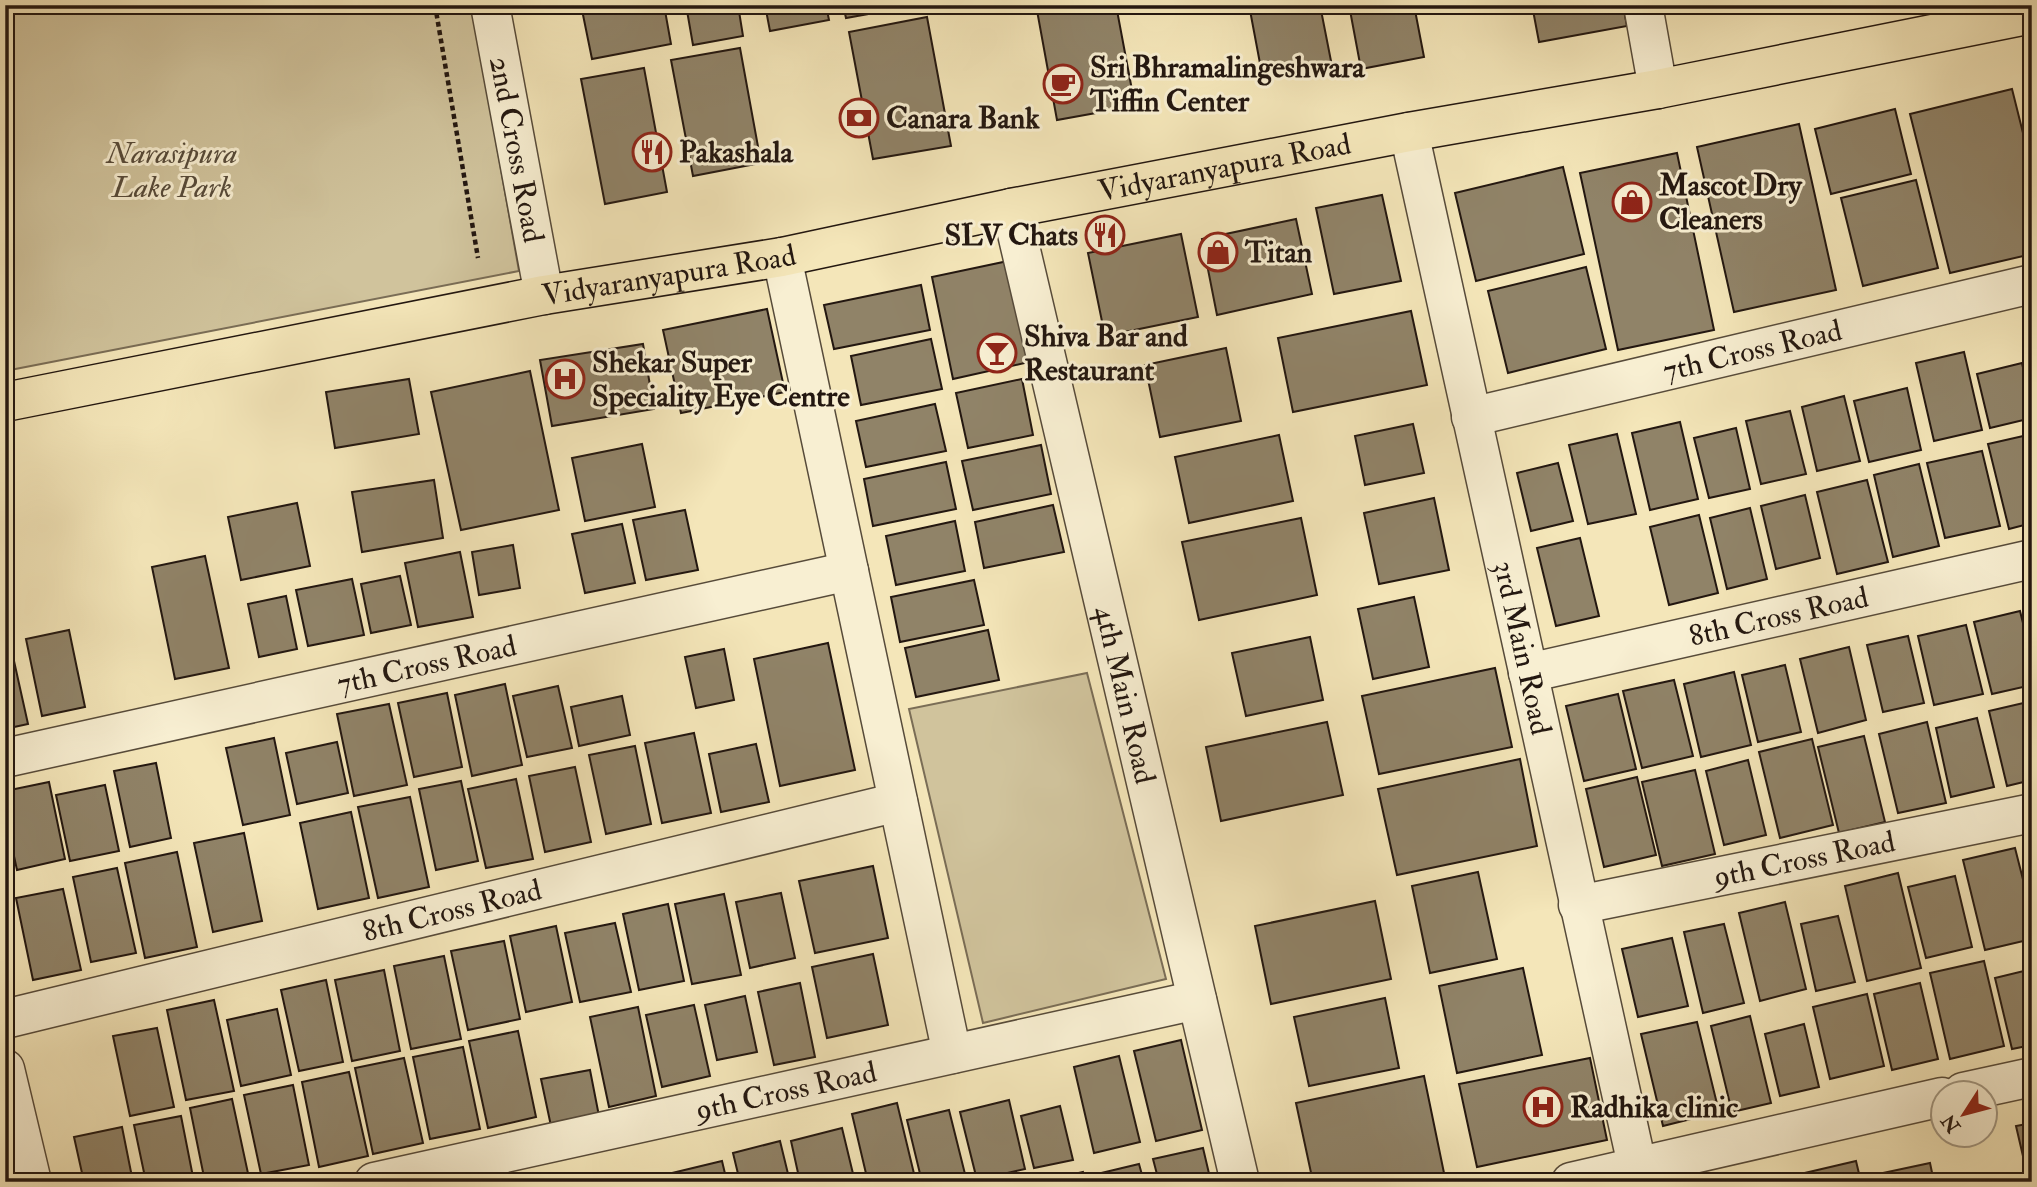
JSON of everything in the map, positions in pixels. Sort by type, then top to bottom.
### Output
[{"type":"main road","name":"Vidyaranyapura Road","points":[[5,402],[544,295],[782,257],[1010,208],[1409,132],[1658,89],[2032,14]]},
{"type":"street","name":"2nd Cross Road","points":[[490,5],[544,295]]},
{"type":"street","points":[[1643,5],[1658,89]]},
{"type":"street","name":"3rd Main Road","points":[[1409,132],[1637,1165]]},
{"type":"street","name":"4th Main Road","points":[[1010,208],[1240,1182]]},
{"type":"street","points":[[782,257],[952,1054]]},
{"type":"street","name":"7th Cross Road","points":[[1471,417],[2032,284]]},
{"type":"street","name":"8th Cross Road","points":[[1528,673],[2032,559]]},
{"type":"street","name":"7th Cross Road","points":[[5,758],[849,571]]},
{"type":"street","name":"8th Cross Road","points":[[5,1019],[898,802]]},
{"type":"street","name":"9th Cross Road","points":[[1578,905],[2032,813]]},
{"type":"street","name":"9th Cross Road","points":[[374,1182],[1197,1000]]},
{"type":"street","points":[[5,1069],[32,1182]]},
{"type":"street","points":[[1998,1085],[2032,1077]]},
{"type":"street","points":[[1571,1182],[1928,1100]]},
{"type":"path","points":[[435,5],[478,258]]},
{"type":"green space","name":"Narasipura Lake Park","points":[[5,5],[472,5],[519,271],[5,371]]},
{"type":"green space","points":[[1087,673],[1166,979],[983,1023],[909,709]]},
{"type":"building","points":[[581,5],[664,5],[671,44],[592,59]]},
{"type":"building","points":[[686,5],[738,5],[743,36],[693,45]]},
{"type":"building","points":[[765,5],[826,5],[829,20],[770,31]]},
{"type":"building","points":[[843,5],[902,5],[902,8],[846,18]]},
{"type":"building","points":[[1036,5],[1116,5],[1135,106],[1057,120]]},
{"type":"building","points":[[1249,5],[1320,5],[1331,61],[1262,74]]},
{"type":"building","points":[[1349,5],[1414,5],[1424,57],[1361,69]]},
{"type":"building","points":[[1532,5],[1623,5],[1627,26],[1539,42]]},
{"type":"building","points":[[927,17],[951,146],[873,159],[849,32]]},
{"type":"building","points":[[740,48],[761,163],[693,176],[671,60]]},
{"type":"building","points":[[644,68],[667,192],[605,204],[581,79]]},
{"type":"building","points":[[2012,89],[2032,169],[2032,254],[1950,273],[1910,114]]},
{"type":"building","points":[[1895,109],[1911,174],[1831,194],[1815,129]]},
{"type":"building","points":[[1799,124],[1836,290],[1734,312],[1697,147]]},
{"type":"building","points":[[1677,153],[1714,330],[1618,350],[1580,173]]},
{"type":"building","points":[[1563,167],[1584,254],[1476,281],[1455,193]]},
{"type":"building","points":[[1916,180],[1938,268],[1863,286],[1841,198]]},
{"type":"building","points":[[1382,195],[1401,281],[1334,294],[1316,208]]},
{"type":"building","points":[[1296,219],[1312,294],[1217,315],[1202,239]]},
{"type":"building","points":[[1181,234],[1198,317],[1105,336],[1088,253]]},
{"type":"building","points":[[1008,261],[1029,362],[953,379],[932,277]]},
{"type":"building","points":[[1586,267],[1606,349],[1508,373],[1488,291]]},
{"type":"building","points":[[921,285],[930,330],[834,349],[824,305]]},
{"type":"building","points":[[767,309],[785,392],[681,413],[663,330]]},
{"type":"building","points":[[1411,311],[1427,385],[1293,412],[1278,338]]},
{"type":"building","points":[[931,339],[942,389],[861,405],[851,356]]},
{"type":"building","points":[[643,344],[654,409],[552,426],[540,360]]},
{"type":"building","points":[[1226,348],[1241,421],[1160,437],[1145,365]]},
{"type":"building","points":[[1964,352],[1982,430],[1934,441],[1916,363]]},
{"type":"building","points":[[2022,363],[2032,418],[1990,428],[1977,374]]},
{"type":"building","points":[[530,371],[559,510],[461,530],[431,392]]},
{"type":"building","points":[[409,379],[419,434],[335,448],[326,392]]},
{"type":"building","points":[[1022,379],[1033,435],[968,448],[956,393]]},
{"type":"building","points":[[1907,388],[1921,450],[1869,462],[1854,401]]},
{"type":"building","points":[[1844,396],[1860,461],[1817,471],[1802,407]]},
{"type":"building","points":[[935,404],[946,451],[866,467],[856,421]]},
{"type":"building","points":[[1790,411],[1806,474],[1761,484],[1746,421]]},
{"type":"building","points":[[1680,422],[1698,499],[1650,510],[1632,433]]},
{"type":"building","points":[[1413,424],[1424,473],[1365,485],[1355,436]]},
{"type":"building","points":[[1736,428],[1750,489],[1709,498],[1694,438]]},
{"type":"building","points":[[1617,434],[1636,514],[1588,524],[1569,445]]},
{"type":"building","points":[[2032,434],[2032,523],[2009,529],[1988,444]]},
{"type":"building","points":[[1279,435],[1293,501],[1189,523],[1175,457]]},
{"type":"building","points":[[642,444],[655,507],[585,521],[572,458]]},
{"type":"building","points":[[1041,445],[1051,494],[973,510],[962,461]]},
{"type":"building","points":[[1982,451],[2000,526],[1945,538],[1927,463]]},
{"type":"building","points":[[946,462],[956,509],[873,526],[864,479]]},
{"type":"building","points":[[1558,463],[1573,521],[1531,531],[1517,473]]},
{"type":"building","points":[[1919,464],[1939,546],[1893,557],[1874,475]]},
{"type":"building","points":[[434,480],[443,538],[362,552],[352,492]]},
{"type":"building","points":[[1867,480],[1888,562],[1837,574],[1817,492]]},
{"type":"building","points":[[1805,495],[1820,558],[1776,569],[1761,506]]},
{"type":"building","points":[[1434,498],[1449,570],[1379,584],[1364,513]]},
{"type":"building","points":[[297,503],[310,566],[241,580],[228,517]]},
{"type":"building","points":[[1053,505],[1064,552],[984,568],[975,522]]},
{"type":"building","points":[[1750,508],[1767,579],[1727,589],[1710,518]]},
{"type":"building","points":[[685,510],[698,570],[646,580],[633,520]]},
{"type":"building","points":[[1699,515],[1718,593],[1669,605],[1650,527]]},
{"type":"building","points":[[1301,518],[1317,595],[1199,620],[1182,542]]},
{"type":"building","points":[[955,521],[965,571],[896,585],[886,536]]},
{"type":"building","points":[[622,524],[635,583],[585,593],[572,534]]},
{"type":"building","points":[[1580,538],[1599,616],[1556,626],[1537,548]]},
{"type":"building","points":[[513,545],[520,588],[479,595],[472,552]]},
{"type":"building","points":[[460,552],[473,617],[418,627],[405,563]]},
{"type":"building","points":[[205,556],[229,668],[175,679],[152,567]]},
{"type":"building","points":[[400,576],[411,625],[371,633],[361,584]]},
{"type":"building","points":[[352,579],[364,635],[308,646],[296,590]]},
{"type":"building","points":[[974,580],[984,625],[900,642],[891,597]]},
{"type":"building","points":[[286,596],[297,649],[259,657],[248,604]]},
{"type":"building","points":[[1414,597],[1429,667],[1373,679],[1358,609]]},
{"type":"building","points":[[2020,611],[2032,659],[2032,685],[1992,694],[1974,622]]},
{"type":"building","points":[[1966,625],[1983,694],[1934,705],[1918,636]]},
{"type":"building","points":[[69,630],[85,707],[42,716],[26,639]]},
{"type":"building","points":[[988,630],[999,680],[916,697],[905,648]]},
{"type":"building","points":[[1908,636],[1924,703],[1883,712],[1867,645]]},
{"type":"building","points":[[1310,637],[1323,700],[1246,716],[1232,653]]},
{"type":"building","points":[[10,643],[28,724],[5,729],[5,644]]},
{"type":"building","points":[[828,643],[855,770],[780,786],[754,659]]},
{"type":"building","points":[[1849,647],[1866,720],[1818,733],[1800,659]]},
{"type":"building","points":[[724,649],[734,700],[696,708],[685,657]]},
{"type":"building","points":[[1785,665],[1801,732],[1758,742],[1742,675]]},
{"type":"building","points":[[1495,668],[1512,747],[1379,774],[1362,696]]},
{"type":"building","points":[[1734,672],[1751,745],[1701,757],[1684,684]]},
{"type":"building","points":[[1674,680],[1693,756],[1642,768],[1623,691]]},
{"type":"building","points":[[505,684],[522,765],[472,776],[455,695]]},
{"type":"building","points":[[558,686],[572,748],[527,757],[513,696]]},
{"type":"building","points":[[447,693],[462,767],[414,777],[398,703]]},
{"type":"building","points":[[1618,694],[1636,769],[1584,781],[1566,706]]},
{"type":"building","points":[[622,696],[630,735],[579,746],[571,707]]},
{"type":"building","points":[[2032,701],[2032,780],[2007,786],[1989,711]]},
{"type":"building","points":[[389,704],[407,785],[354,796],[337,714]]},
{"type":"building","points":[[1977,718],[1994,787],[1951,797],[1936,728]]},
{"type":"building","points":[[1327,722],[1343,795],[1221,821],[1206,747]]},
{"type":"building","points":[[1927,722],[1946,803],[1898,813],[1879,734]]},
{"type":"building","points":[[694,733],[711,813],[662,823],[645,743]]},
{"type":"building","points":[[1864,736],[1885,822],[1839,833],[1818,747]]},
{"type":"building","points":[[274,738],[290,815],[243,825],[226,748]]},
{"type":"building","points":[[1812,739],[1833,825],[1780,838],[1759,752]]},
{"type":"building","points":[[337,742],[348,793],[297,804],[286,753]]},
{"type":"building","points":[[756,744],[769,802],[721,812],[709,754]]},
{"type":"building","points":[[635,746],[651,824],[606,834],[589,755]]},
{"type":"building","points":[[1520,759],[1537,846],[1397,875],[1378,789]]},
{"type":"building","points":[[1748,760],[1766,835],[1724,845],[1706,771]]},
{"type":"building","points":[[156,763],[171,838],[130,847],[114,771]]},
{"type":"building","points":[[575,767],[591,842],[545,852],[529,776]]},
{"type":"building","points":[[1695,770],[1715,854],[1662,866],[1642,782]]},
{"type":"building","points":[[1637,777],[1656,855],[1604,867],[1586,789]]},
{"type":"building","points":[[516,779],[533,859],[486,868],[468,789]]},
{"type":"building","points":[[461,781],[478,861],[436,870],[419,789]]},
{"type":"building","points":[[49,782],[65,859],[17,870],[5,815],[5,791]]},
{"type":"building","points":[[105,785],[119,851],[70,861],[56,795]]},
{"type":"building","points":[[410,797],[429,887],[378,898],[358,807]]},
{"type":"building","points":[[351,812],[369,898],[318,909],[300,823]]},
{"type":"building","points":[[244,833],[262,921],[213,932],[194,843]]},
{"type":"building","points":[[2015,848],[2032,915],[2032,939],[1985,950],[1963,860]]},
{"type":"building","points":[[177,852],[197,947],[145,958],[125,863]]},
{"type":"building","points":[[873,866],[888,938],[815,953],[799,881]]},
{"type":"building","points":[[117,868],[136,953],[91,962],[73,877]]},
{"type":"building","points":[[1478,872],[1497,959],[1430,973],[1412,886]]},
{"type":"building","points":[[1898,873],[1921,968],[1867,981],[1845,886]]},
{"type":"building","points":[[1955,876],[1972,947],[1926,958],[1908,887]]},
{"type":"building","points":[[63,889],[81,970],[33,980],[16,898]]},
{"type":"building","points":[[781,893],[795,958],[750,968],[736,902]]},
{"type":"building","points":[[724,894],[741,975],[692,984],[675,904]]},
{"type":"building","points":[[1375,901],[1391,979],[1271,1004],[1255,926]]},
{"type":"building","points":[[1785,902],[1806,989],[1760,1001],[1739,913]]},
{"type":"building","points":[[668,904],[684,981],[639,990],[623,914]]},
{"type":"building","points":[[1838,916],[1855,982],[1816,991],[1801,924]]},
{"type":"building","points":[[615,923],[631,992],[580,1002],[565,933]]},
{"type":"building","points":[[1724,924],[1744,1003],[1703,1013],[1684,932]]},
{"type":"building","points":[[556,926],[572,1002],[526,1012],[510,936]]},
{"type":"building","points":[[1672,938],[1688,1006],[1638,1017],[1622,949]]},
{"type":"building","points":[[504,941],[520,1019],[468,1030],[451,951]]},
{"type":"building","points":[[873,954],[888,1025],[827,1038],[812,967]]},
{"type":"building","points":[[444,956],[461,1039],[411,1049],[394,966]]},
{"type":"building","points":[[1984,961],[2004,1046],[1950,1059],[1930,973]]},
{"type":"building","points":[[1523,968],[1542,1055],[1457,1073],[1439,986]]},
{"type":"building","points":[[2032,969],[2032,1045],[2012,1049],[1995,978]]},
{"type":"building","points":[[384,970],[400,1051],[352,1061],[335,980]]},
{"type":"building","points":[[326,980],[343,1062],[299,1071],[281,990]]},
{"type":"building","points":[[800,983],[815,1057],[774,1065],[758,992]]},
{"type":"building","points":[[1920,983],[1938,1059],[1892,1070],[1874,994]]},
{"type":"building","points":[[1867,994],[1884,1066],[1830,1079],[1813,1007]]},
{"type":"building","points":[[745,996],[757,1052],[717,1060],[705,1005]]},
{"type":"building","points":[[1385,998],[1399,1068],[1309,1086],[1294,1017]]},
{"type":"building","points":[[214,1000],[234,1091],[186,1100],[167,1010]]},
{"type":"building","points":[[694,1005],[710,1076],[662,1087],[646,1015]]},
{"type":"building","points":[[638,1007],[656,1096],[609,1107],[590,1017]]},
{"type":"building","points":[[277,1009],[291,1075],[241,1086],[227,1020]]},
{"type":"building","points":[[1750,1016],[1771,1103],[1732,1112],[1711,1026]]},
{"type":"building","points":[[1697,1022],[1719,1112],[1663,1126],[1641,1034]]},
{"type":"building","points":[[1804,1024],[1819,1087],[1780,1096],[1765,1034]]},
{"type":"building","points":[[157,1028],[174,1107],[130,1116],[113,1036]]},
{"type":"building","points":[[518,1031],[536,1117],[488,1128],[469,1041]]},
{"type":"building","points":[[1181,1040],[1202,1130],[1156,1141],[1134,1051]]},
{"type":"building","points":[[463,1047],[480,1129],[430,1139],[413,1057]]},
{"type":"building","points":[[1119,1056],[1140,1142],[1094,1153],[1074,1067]]},
{"type":"building","points":[[404,1058],[423,1143],[373,1154],[355,1068]]},
{"type":"building","points":[[1590,1058],[1607,1140],[1477,1167],[1459,1084]]},
{"type":"building","points":[[590,1070],[599,1116],[551,1126],[541,1079]]},
{"type":"building","points":[[349,1072],[368,1156],[319,1167],[302,1082]]},
{"type":"building","points":[[1424,1076],[1444,1173],[1402,1182],[1313,1182],[1296,1103]]},
{"type":"building","points":[[293,1085],[309,1165],[261,1174],[244,1095]]},
{"type":"building","points":[[232,1099],[249,1178],[233,1182],[205,1182],[190,1108]]},
{"type":"building","points":[[1009,1100],[1025,1169],[977,1180],[960,1112]]},
{"type":"building","points":[[897,1103],[916,1182],[868,1182],[852,1114]]},
{"type":"building","points":[[1060,1106],[1073,1160],[1034,1168],[1021,1116]]},
{"type":"building","points":[[949,1110],[967,1182],[922,1182],[907,1120]]},
{"type":"building","points":[[181,1116],[194,1182],[146,1182],[134,1125]]},
{"type":"building","points":[[2032,1123],[2032,1182],[2029,1182],[2016,1126]]},
{"type":"building","points":[[122,1127],[133,1182],[84,1182],[74,1137]]},
{"type":"building","points":[[842,1128],[855,1182],[800,1182],[791,1141]]},
{"type":"building","points":[[780,1141],[790,1182],[740,1182],[733,1153]]},
{"type":"building","points":[[1203,1148],[1211,1182],[1159,1182],[1153,1159]]},
{"type":"building","points":[[722,1161],[727,1182],[674,1182],[672,1173]]},
{"type":"building","points":[[1856,1161],[1861,1182],[1798,1182],[1796,1175]]},
{"type":"building","points":[[1930,1163],[1934,1182],[1879,1182],[1878,1174]]},
{"type":"building","points":[[1139,1164],[1144,1182],[1099,1182],[1097,1174]]},
{"type":"building","points":[[1083,1172],[1086,1182],[1040,1182]]},
{"type":"place","name":"Sri Bhramalingeshwara Tiffin Center","points":[[1063,84]]},
{"type":"place","name":"Canara Bank","points":[[859,118]]},
{"type":"place","name":"Pakashala","points":[[652,152]]},
{"type":"place","name":"Mascot Dry Cleaners","points":[[1632,202]]},
{"type":"place","name":"SLV Chats","points":[[1105,235]]},
{"type":"place","name":"Titan","points":[[1218,252]]},
{"type":"place","name":"Shiva Bar and Restaurant","points":[[997,353]]},
{"type":"place","name":"Shekar Super Speciality Eye Centre","points":[[565,379]]},
{"type":"place","name":"Radhika clinic","points":[[1543,1107]]}]
